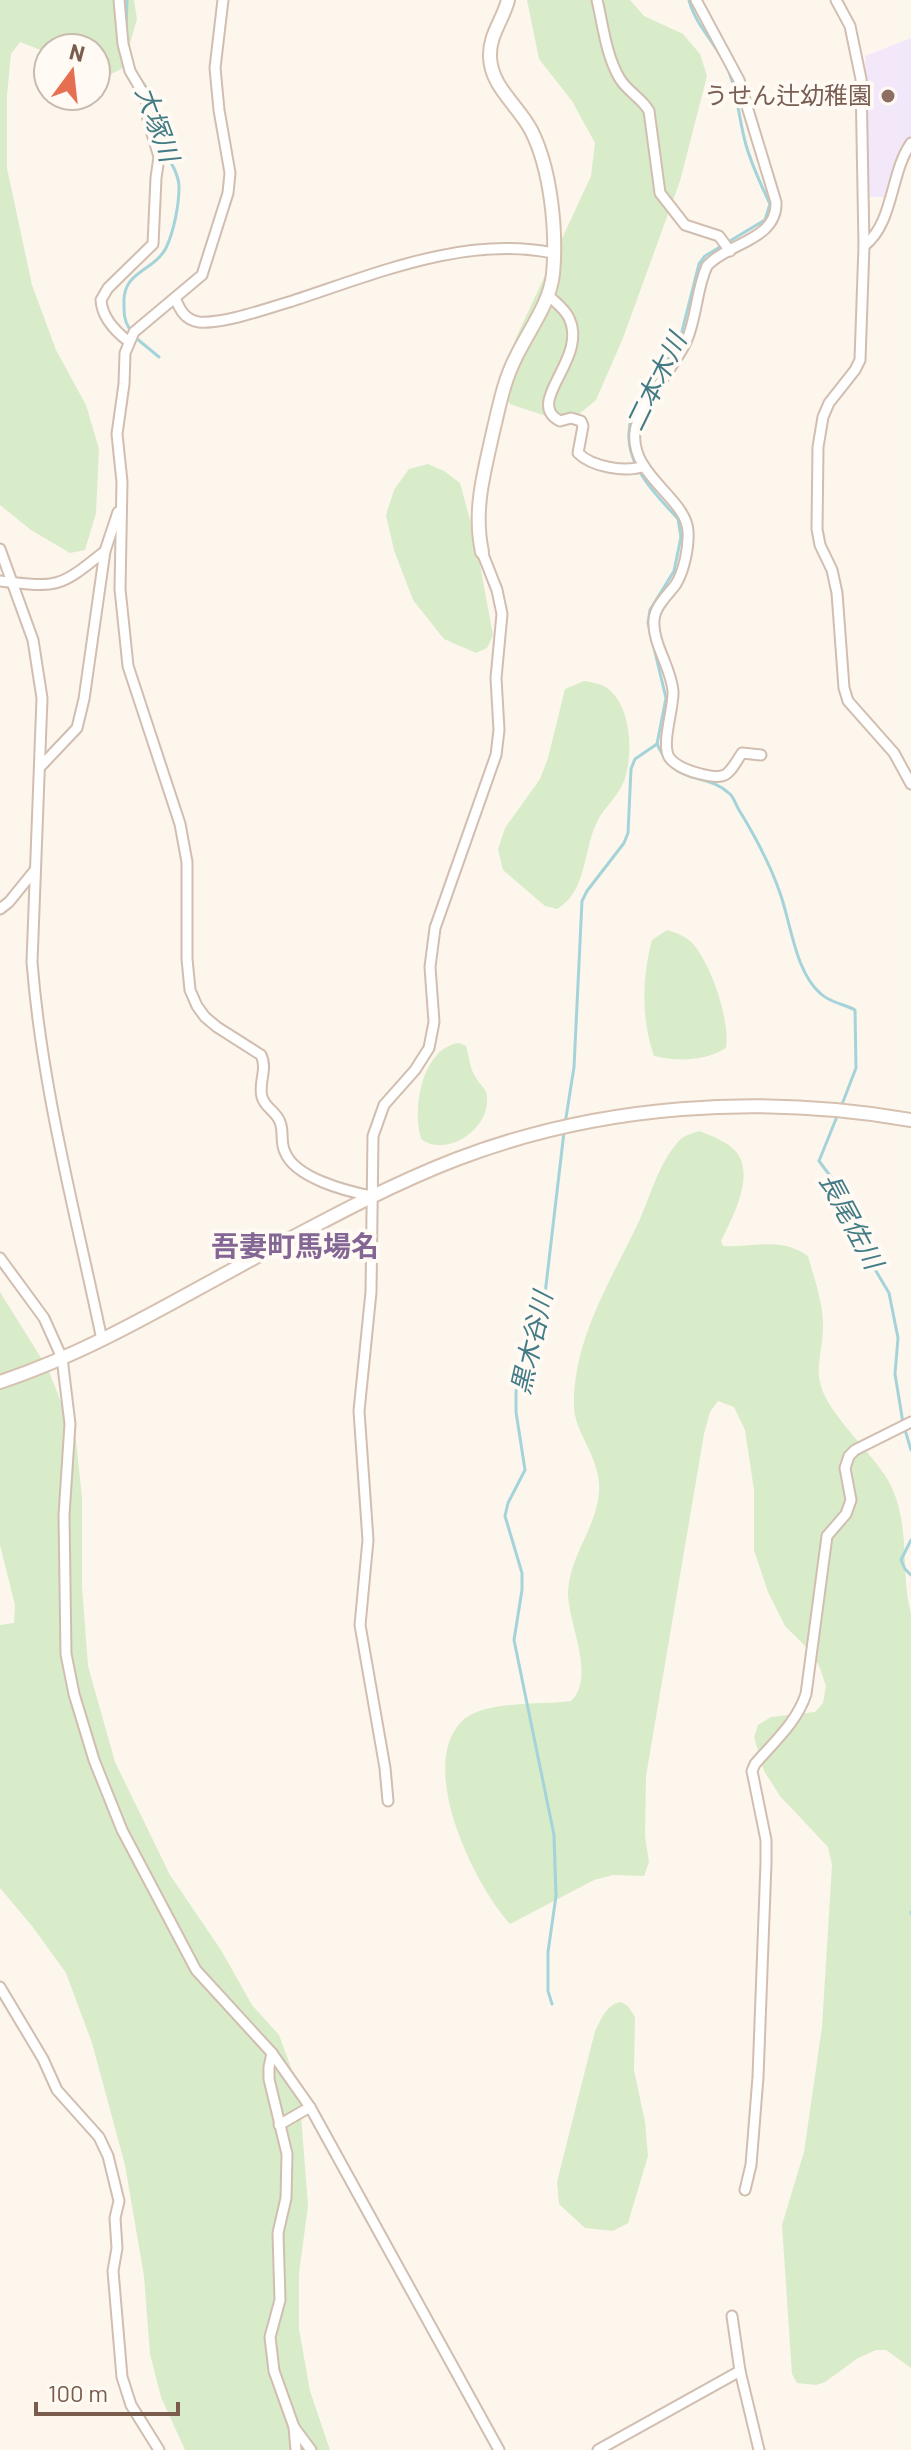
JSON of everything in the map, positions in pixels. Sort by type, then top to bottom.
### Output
[{"type":"street","points":[[119,0],[126,58],[146,98],[148,120],[159,157],[153,244],[108,288],[101,300],[106,317],[128,341]]},
{"type":"street","points":[[223,0],[215,68],[230,173],[228,193],[202,275],[134,332],[125,353],[117,434],[124,640],[128,666],[180,824],[187,862],[187,959],[190,990],[197,1006],[217,1027],[261,1055],[265,1062],[261,1094],[265,1105],[278,1117],[285,1154],[293,1164],[338,1190],[371,1196]]},
{"type":"street","points":[[388,1801],[360,1625],[368,1540],[359,1411],[371,1292],[372,1145],[377,1119],[391,1095],[423,1059],[433,1035],[430,967],[435,928],[496,755],[499,730],[496,678],[502,614],[497,590],[482,552],[478,506],[500,401],[515,359],[548,295],[553,275],[553,224],[544,165],[532,132],[494,77],[490,61],[490,45],[508,0]]},
{"type":"street","points":[[597,0],[613,66],[623,84],[646,104],[649,111],[660,193],[685,225],[727,246]]},
{"type":"street","points":[[640,468],[635,428],[685,343],[707,266],[727,246],[771,224],[775,217],[776,202],[739,80],[696,0]]},
{"type":"street","points":[[836,0],[850,26],[861,79],[864,246],[860,360],[829,403],[820,432],[817,529],[835,581],[844,688],[848,701],[894,753],[911,784]]},
{"type":"street","points":[[864,246],[872,240],[881,223],[903,157],[911,143]]},
{"type":"street","points":[[175,298],[186,317],[202,322],[212,321],[272,307],[408,264],[459,252],[518,247],[553,253]]},
{"type":"street","points":[[548,295],[569,318],[573,332],[573,349],[547,404],[550,412],[560,421],[571,418],[581,421],[583,426],[578,448],[581,457],[599,464],[640,468],[681,512],[688,532],[678,579],[654,620],[673,691],[667,751],[673,761],[691,771],[720,778],[726,776],[742,753],[761,755]]},
{"type":"street","points":[[41,766],[77,728],[105,551],[121,501]]},
{"type":"street","points":[[0,549],[33,640],[42,698],[32,962],[43,1057],[102,1340]]},
{"type":"street","points":[[0,581],[56,584],[71,579],[105,551]]},
{"type":"street","points":[[0,909],[35,869]]},
{"type":"street","points":[[0,1382],[102,1340],[371,1196],[427,1171],[511,1140],[557,1128],[679,1109],[803,1107],[911,1120]]},
{"type":"street","points":[[0,1258],[44,1318],[62,1358],[70,1424],[64,1515],[66,1654],[74,1694],[94,1760],[140,1867],[196,1970],[272,2053],[310,2107],[499,2450]]},
{"type":"street","points":[[745,2190],[751,2165],[758,2077],[766,1863],[766,1840],[752,1771],[802,1708],[827,1536],[846,1514],[851,1500],[845,1468],[849,1456],[911,1422]]},
{"type":"street","points":[[0,1987],[43,2059],[57,2090],[99,2137],[108,2156],[119,2201],[115,2218],[117,2248],[113,2271],[122,2377],[131,2405],[159,2450]]},
{"type":"street","points":[[272,2053],[269,2079],[287,2154],[286,2198],[278,2233],[280,2300],[270,2337],[274,2371],[294,2427],[296,2450]]},
{"type":"street","points":[[279,2125],[310,2107]]},
{"type":"street","points":[[732,2316],[740,2371],[759,2450]]},
{"type":"street","points":[[598,2450],[740,2371]]},
{"type":"street","points":[[294,2427],[311,2450]]},
{"type":"shaded area","name":"うせん辻幼稚園","points":[[911,38],[911,137],[899,154],[885,197],[867,197],[865,56]]},
{"type":"green space","points":[[0,0],[134,0],[137,19],[123,68],[112,74],[112,32],[32,32],[32,47],[20,42],[11,54],[7,95],[7,168],[32,285],[56,350],[86,405],[99,449],[96,513],[85,550],[70,553],[31,530],[0,505]]},
{"type":"green space","points":[[527,0],[630,0],[644,16],[683,34],[700,54],[707,76],[680,181],[623,338],[596,400],[573,419],[558,420],[510,404],[502,387],[516,338],[591,176],[595,143],[572,101],[539,59]]},
{"type":"green space","points":[[428,464],[460,483],[475,538],[493,635],[487,648],[476,653],[444,639],[413,600],[394,550],[386,515],[394,490],[409,469]]},
{"type":"green space","points":[[584,681],[602,685],[620,703],[628,728],[629,757],[624,781],[592,833],[574,892],[557,909],[545,906],[503,870],[498,849],[505,828],[540,779],[565,689]]},
{"type":"green space","points":[[667,930],[694,945],[707,966],[718,994],[727,1036],[726,1048],[709,1056],[682,1060],[654,1056],[645,1013],[646,969],[652,940]]},
{"type":"green space","points":[[459,1043],[466,1046],[473,1072],[486,1092],[486,1109],[482,1120],[465,1137],[444,1145],[432,1144],[422,1140],[419,1128],[422,1082],[436,1056],[446,1047]]},
{"type":"green space","points":[[699,1131],[730,1146],[742,1164],[743,1186],[721,1241],[723,1246],[787,1246],[808,1256],[823,1319],[820,1382],[832,1408],[892,1488],[901,1520],[911,1614],[911,2368],[886,2350],[876,2350],[816,2385],[797,2383],[792,2374],[782,2225],[804,2152],[822,2027],[832,1865],[828,1847],[780,1796],[764,1771],[754,1737],[758,1725],[771,1717],[815,1712],[823,1703],[826,1686],[814,1655],[785,1626],[768,1592],[754,1550],[754,1490],[745,1430],[734,1407],[718,1401],[710,1412],[704,1434],[646,1776],[645,1836],[649,1862],[644,1876],[613,1875],[594,1880],[510,1924],[481,1883],[467,1855],[448,1795],[445,1767],[449,1741],[462,1721],[472,1714],[498,1706],[571,1701],[578,1690],[581,1664],[568,1591],[573,1565],[593,1518],[599,1493],[596,1469],[575,1416],[575,1381],[580,1357],[596,1310],[662,1165],[682,1138]]},
{"type":"green space","points":[[0,1292],[48,1369],[76,1440],[82,1498],[82,1586],[88,1666],[115,1762],[170,1875],[221,1950],[252,2005],[279,2035],[299,2089],[308,2206],[299,2273],[299,2329],[310,2391],[330,2450],[185,2450],[161,2397],[150,2354],[144,2276],[125,2165],[92,2043],[66,1973],[0,1888],[0,1625],[14,1623],[15,1605],[0,1545]]},
{"type":"green space","points":[[621,2002],[635,2017],[634,2070],[645,2122],[648,2156],[628,2223],[613,2231],[585,2228],[559,2204],[557,2182],[595,2031],[608,2009]]},
{"type":"waterway","name":"大塚川","points":[[126,29],[127,0]]},
{"type":"waterway","name":"二本木川","points":[[657,744],[666,698],[648,623],[650,610],[674,571],[681,537],[678,519],[648,485],[634,459],[629,431],[632,416],[680,339],[699,264],[705,256],[765,220],[770,204],[748,153],[729,72],[689,0]]},
{"type":"waterway","name":"大塚川","points":[[129,328],[125,316],[125,293],[133,278],[166,248],[174,226],[179,194],[176,174],[158,136],[151,98],[139,78]]},
{"type":"waterway","name":"大塚川","points":[[136,338],[159,357]]},
{"type":"waterway","name":"長尾佐川","points":[[657,744],[673,767],[691,777],[710,782],[731,796],[772,871],[805,973],[825,997],[855,1010],[856,1068],[841,1107]]},
{"type":"waterway","name":"黒木谷川","points":[[565,1124],[574,1067],[582,901],[628,833],[631,769],[635,759],[657,744]]},
{"type":"waterway","name":"長尾佐川","points":[[838,1114],[819,1161],[843,1193],[850,1227],[889,1293],[898,1338],[895,1374],[911,1450]]},
{"type":"waterway","name":"黒木谷川","points":[[552,2004],[548,1991],[548,1952],[556,1896],[554,1835],[514,1640],[522,1573],[505,1516],[508,1503],[525,1470],[516,1392],[519,1373],[545,1294],[564,1132]]},
{"type":"waterway","name":"長尾佐川","points":[[911,1540],[901,1560],[911,1575]]},
{"type":"place","name":"うせん辻幼稚園","points":[[888,96]]},
{"type":"district","name":"吾妻町馬場名","points":[[295,1246]]}]
